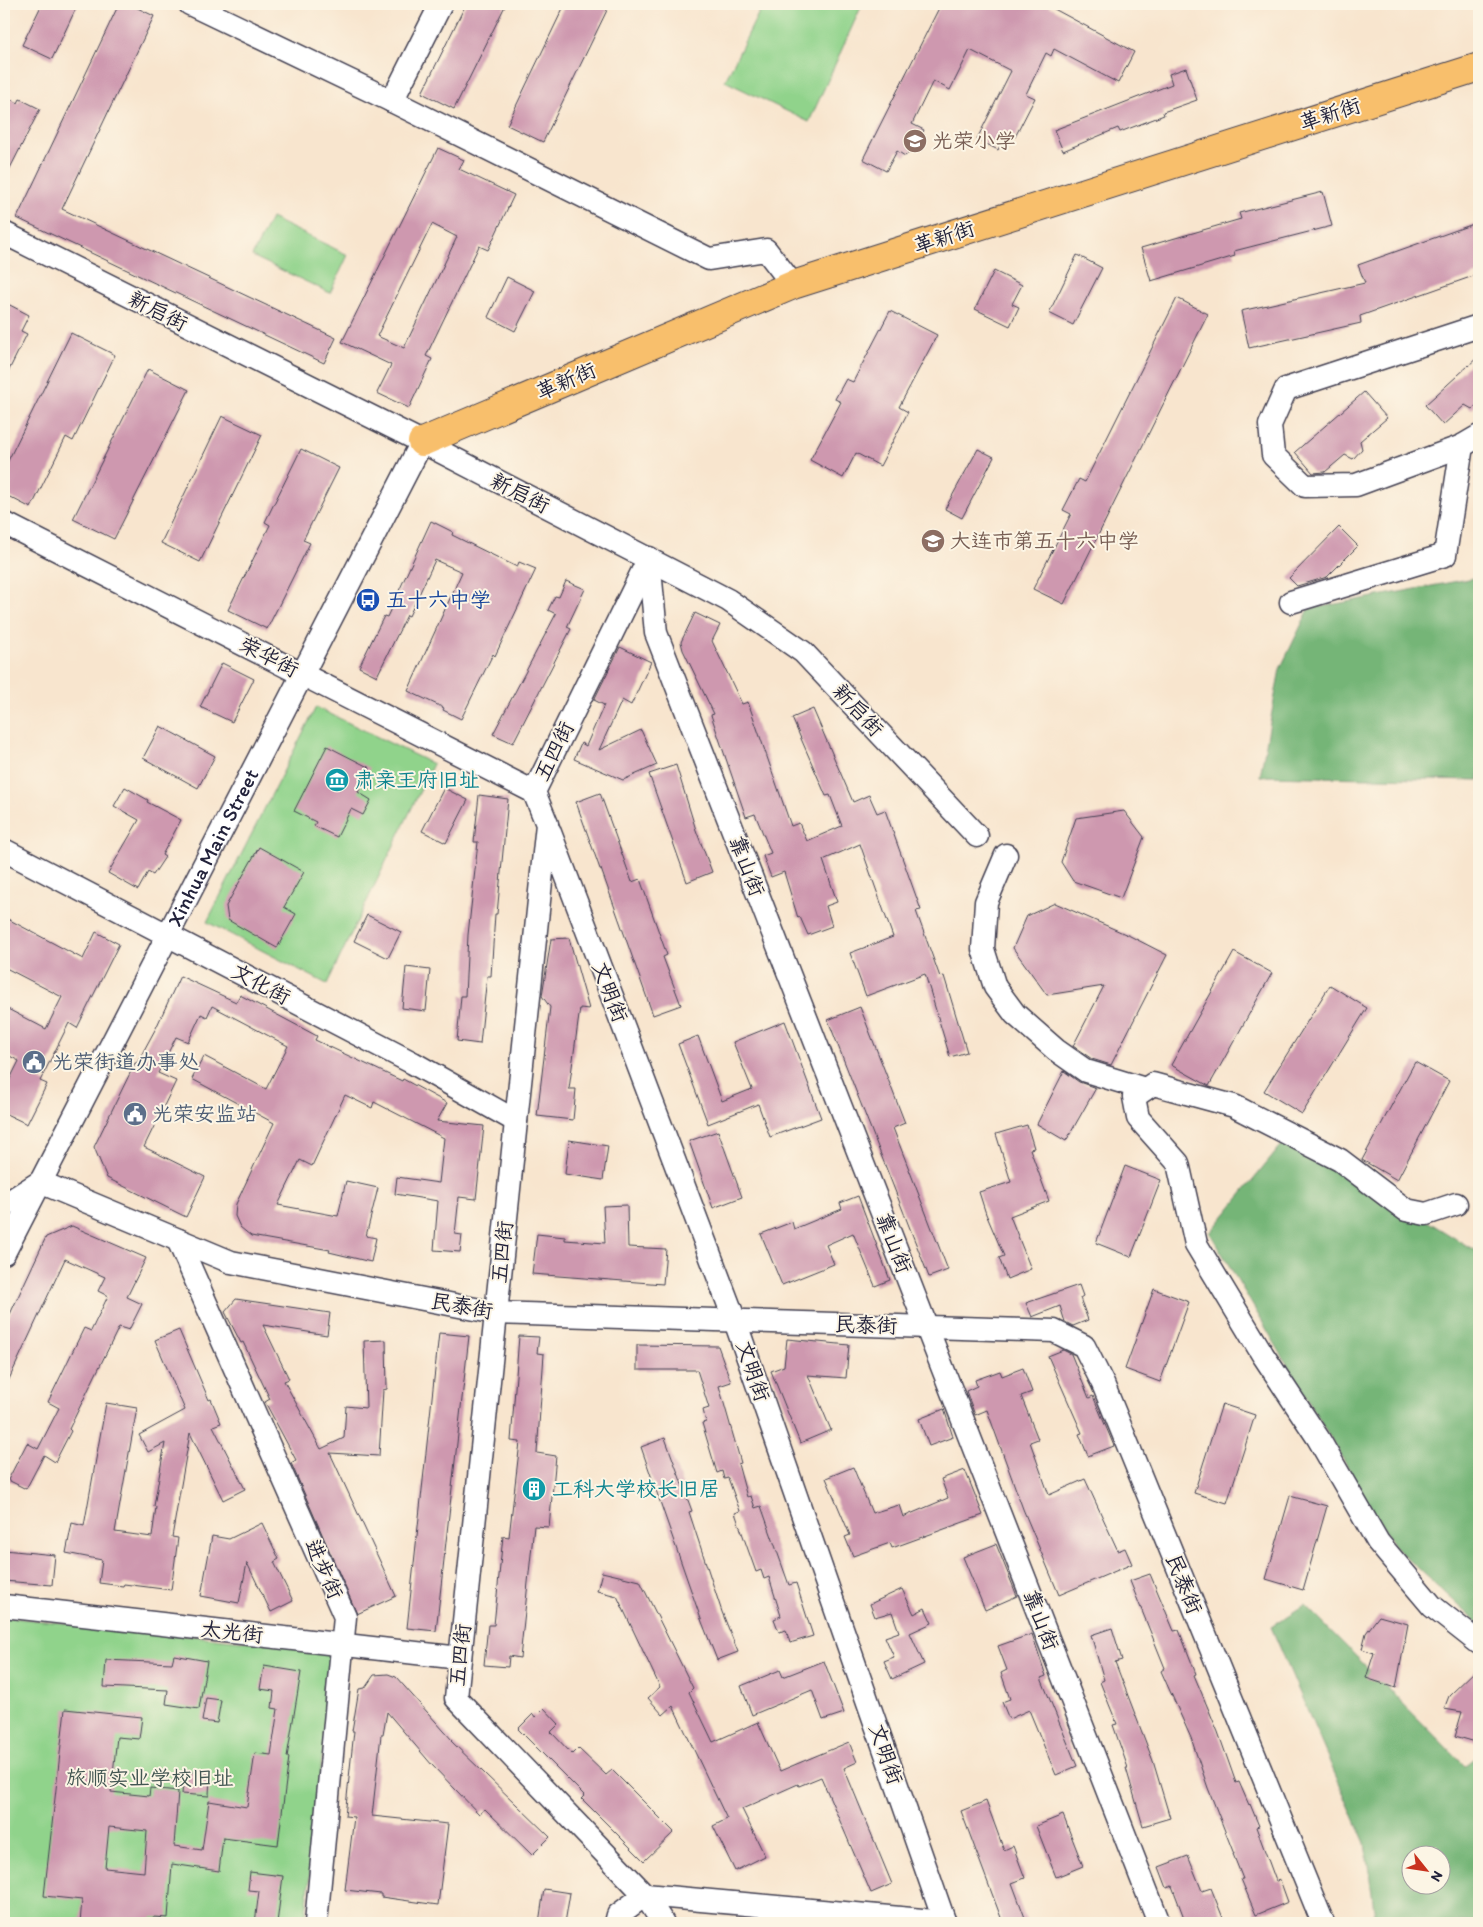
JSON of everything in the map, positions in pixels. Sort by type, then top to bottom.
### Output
[{"type":"main road","name":"革新街","points":[[422,442],[793,285],[1479,67]]},
{"type":"street","points":[[190,4],[392,101],[709,259],[766,250],[793,285]]},
{"type":"street","points":[[392,101],[441,4]]},
{"type":"street","name":"新启街","points":[[4,233],[422,442],[728,600],[803,652],[977,836]]},
{"type":"street","points":[[1471,441],[1356,485],[1305,486],[1274,455],[1270,425],[1286,389],[1479,326]]},
{"type":"street","points":[[1291,602],[1445,554],[1471,441]]},
{"type":"street","name":"Xinhua Main Street","points":[[4,1253],[422,442]]},
{"type":"street","name":"荣华街","points":[[4,523],[534,792]]},
{"type":"street","name":"五四街","points":[[649,558],[534,792],[547,824],[456,1698],[645,1895],[663,1923]]},
{"type":"street","name":"靠山街","points":[[649,558],[656,633],[1159,1923]]},
{"type":"street","name":"文明街","points":[[547,824],[735,1321],[945,1923]]},
{"type":"street","name":"文化街","points":[[4,850],[413,1063],[516,1121]]},
{"type":"street","points":[[1006,854],[986,902],[983,949],[995,987],[1015,1014],[1056,1050],[1078,1066],[1086,1071],[1145,1090]]},
{"type":"street","points":[[1456,1204],[1426,1214],[1406,1210],[1340,1160],[1234,1106],[1153,1084],[1134,1097],[1138,1118],[1178,1163],[1196,1244],[1263,1355],[1318,1438],[1378,1542],[1432,1606],[1479,1643]]},
{"type":"street","points":[[4,1205],[40,1182]]},
{"type":"street","name":"民泰街","points":[[40,1182],[231,1262],[496,1313],[1054,1331],[1084,1346],[1102,1384],[1323,1923]]},
{"type":"street","name":"进步街","points":[[178,1240],[345,1617],[316,1923]]},
{"type":"street","name":"太光街","points":[[4,1606],[460,1658]]},
{"type":"street","points":[[616,1923],[618,1915],[645,1895],[945,1923]]},
{"type":"green space","points":[[763,4],[853,4],[861,7],[809,122],[725,81]]},
{"type":"green space","points":[[271,218],[348,255],[330,293],[252,256]]},
{"type":"green space","points":[[1479,559],[1479,780],[1260,776],[1280,669],[1309,609],[1474,578]]},
{"type":"green space","points":[[316,707],[433,764],[327,984],[207,922]]},
{"type":"green space","points":[[1289,1136],[1479,1253],[1479,1624],[1394,1546],[1210,1233]]},
{"type":"green space","points":[[1305,1605],[1465,1766],[1479,1755],[1479,1923],[1376,1923],[1365,1843],[1271,1627]]},
{"type":"green space","name":"旅顺实业学校旧址","points":[[4,1617],[333,1650],[305,1923],[4,1923]]},
{"type":"building","points":[[42,4],[78,4],[52,59],[22,45]]},
{"type":"building","points":[[119,4],[129,4],[154,16],[62,209],[336,338],[324,363],[17,218]]},
{"type":"building","points":[[466,4],[506,4],[454,109],[422,93]]},
{"type":"building","points":[[565,4],[610,4],[543,142],[507,125]]},
{"type":"building","points":[[941,4],[951,7],[953,4],[1045,4],[1134,52],[1118,83],[1054,49],[1051,56],[1046,53],[1026,94],[1035,98],[1015,137],[1007,132],[998,150],[977,139],[1011,71],[970,50],[950,90],[933,81],[912,124],[924,130],[916,147],[905,156],[897,151],[886,171],[863,159]]},
{"type":"building","points":[[1186,68],[1197,100],[1163,112],[1164,115],[1120,132],[1118,128],[1063,151],[1054,130],[1172,84],[1169,74]]},
{"type":"building","points":[[10,99],[18,103],[20,99],[40,109],[4,180],[4,110]]},
{"type":"building","points":[[438,148],[464,160],[459,169],[514,195],[488,250],[479,246],[426,356],[432,359],[409,408],[377,393],[391,365],[342,342]],"holes":[[[432,224],[457,237],[404,348],[377,336]]]},
{"type":"building","points":[[1323,192],[1332,226],[1234,251],[1235,256],[1151,281],[1141,248],[1241,219],[1239,213]]},
{"type":"building","points":[[1479,222],[1479,274],[1360,316],[1361,323],[1249,348],[1241,311],[1365,283],[1358,265]]},
{"type":"building","points":[[1077,255],[1102,268],[1073,325],[1049,313]]},
{"type":"building","points":[[994,271],[1022,285],[1012,304],[1019,307],[1010,326],[975,309]]},
{"type":"building","points":[[507,277],[535,291],[515,331],[488,317]]},
{"type":"building","points":[[1177,298],[1208,314],[1064,604],[1033,589],[1071,514],[1063,510],[1079,479],[1085,482]]},
{"type":"building","points":[[4,302],[29,315],[21,331],[27,334],[4,380]]},
{"type":"building","points":[[890,311],[937,335],[899,407],[908,412],[880,466],[856,453],[843,478],[810,460],[841,402],[835,399],[846,379],[853,382]]},
{"type":"building","points":[[71,333],[115,355],[73,441],[66,437],[31,508],[4,494],[4,469]]},
{"type":"building","points":[[1479,356],[1479,403],[1472,409],[1465,405],[1443,425],[1425,405]]},
{"type":"building","points":[[148,369],[189,390],[114,539],[73,519]]},
{"type":"building","points":[[1364,392],[1387,418],[1360,441],[1362,449],[1353,459],[1345,455],[1325,472],[1313,473],[1295,452]]},
{"type":"building","points":[[222,416],[262,435],[200,562],[161,543]]},
{"type":"building","points":[[301,449],[339,468],[303,540],[310,543],[267,629],[228,610],[270,525],[265,522]]},
{"type":"building","points":[[978,449],[994,457],[962,518],[945,509]]},
{"type":"building","points":[[431,521],[453,532],[452,535],[517,567],[519,562],[536,569],[495,656],[493,654],[461,719],[443,710],[444,708],[408,691],[462,572],[435,560],[409,616],[407,615],[377,676],[359,667],[384,616],[387,617]]},
{"type":"building","points":[[1339,527],[1358,546],[1327,577],[1297,586],[1289,578]]},
{"type":"building","points":[[566,581],[585,589],[567,627],[571,629],[513,743],[493,734],[556,614],[548,610],[555,596],[559,597]]},
{"type":"building","points":[[695,613],[720,625],[712,641],[742,704],[748,702],[791,826],[799,823],[807,841],[842,826],[830,795],[826,796],[792,718],[813,709],[853,802],[869,795],[877,813],[885,810],[921,910],[916,911],[940,977],[944,976],[967,1052],[950,1057],[925,974],[866,996],[850,953],[893,937],[860,844],[823,860],[837,902],[826,906],[832,926],[808,935],[800,917],[798,918],[784,872],[771,877],[763,856],[771,853],[755,814],[746,817],[711,715],[714,714],[683,650],[681,642]]},
{"type":"building","points":[[620,647],[651,662],[631,705],[622,700],[599,750],[641,730],[657,765],[623,780],[574,759],[581,743],[586,746],[604,705],[594,700]]},
{"type":"building","points":[[222,663],[254,679],[232,722],[200,707]]},
{"type":"building","points":[[160,726],[215,756],[198,788],[143,758]]},
{"type":"building","name":"肃亲王府旧址","points":[[327,746],[370,768],[358,792],[371,800],[363,815],[351,809],[337,837],[314,826],[316,822],[294,811]]},
{"type":"building","points":[[676,765],[696,830],[712,872],[687,882],[649,774]]},
{"type":"building","points":[[125,787],[148,800],[147,802],[181,820],[162,855],[165,857],[153,875],[148,872],[138,890],[108,873],[139,820],[114,806]]},
{"type":"building","points":[[444,788],[468,800],[446,843],[422,831]]},
{"type":"building","points":[[600,793],[632,882],[640,879],[667,955],[663,957],[681,1005],[653,1015],[576,802]]},
{"type":"building","points":[[479,795],[508,799],[497,914],[495,914],[491,976],[487,976],[480,1044],[457,1041],[461,996],[465,996],[468,935],[478,842],[474,842]]},
{"type":"building","points":[[1124,811],[1144,837],[1121,898],[1073,881],[1061,862],[1076,818]]},
{"type":"building","points":[[259,847],[304,872],[284,907],[296,914],[277,948],[228,920],[226,906]]},
{"type":"building","points":[[1055,903],[1130,936],[1167,955],[1111,1065],[1092,1059],[1073,1046],[1104,986],[1047,995],[1013,948],[1027,916]]},
{"type":"building","points":[[367,915],[401,932],[388,958],[354,941]]},
{"type":"building","points":[[4,917],[83,959],[96,932],[119,944],[77,1028],[69,1023],[40,1081],[47,1084],[27,1124],[4,1113],[4,1091],[19,1061],[4,1053],[4,1007],[46,1029],[62,997],[4,967]]},
{"type":"building","points":[[569,938],[589,1009],[580,1008],[569,1089],[576,1089],[573,1120],[537,1116],[550,1007],[542,996],[551,939]]},
{"type":"building","points":[[1234,952],[1272,973],[1209,1086],[1171,1065]]},
{"type":"building","points":[[406,967],[430,970],[426,1011],[402,1008]]},
{"type":"building","points":[[180,976],[236,1002],[240,995],[317,1036],[315,1040],[402,1081],[403,1079],[447,1103],[437,1121],[484,1126],[476,1199],[459,1197],[455,1234],[462,1235],[460,1252],[434,1250],[438,1201],[395,1194],[397,1177],[439,1183],[444,1138],[374,1102],[372,1108],[345,1095],[312,1166],[300,1160],[278,1205],[338,1216],[346,1181],[378,1188],[366,1236],[376,1238],[371,1262],[329,1252],[330,1250],[251,1236],[240,1227],[235,1216],[236,1204],[274,1123],[192,1079],[204,1056],[266,1089],[288,1046],[212,1006],[207,1017],[201,1014],[188,1042],[176,1037],[158,1073],[176,1081],[144,1147],[205,1177],[186,1217],[107,1178],[94,1147],[135,1063],[137,1063],[156,1028]]},
{"type":"building","points":[[1330,985],[1367,1008],[1302,1114],[1264,1091]]},
{"type":"building","points":[[860,1007],[905,1123],[893,1128],[948,1270],[929,1277],[828,1020]]},
{"type":"building","points":[[785,1021],[821,1118],[770,1137],[758,1104],[708,1124],[678,1044],[698,1036],[722,1101],[752,1089],[733,1042]]},
{"type":"building","points":[[1415,1062],[1449,1081],[1397,1180],[1362,1160]]},
{"type":"building","points":[[1064,1071],[1079,1082],[1096,1088],[1066,1141],[1037,1124]]},
{"type":"building","points":[[1027,1125],[1034,1148],[1030,1149],[1049,1201],[1010,1216],[1031,1269],[1007,1279],[999,1258],[1004,1256],[979,1192],[1011,1182],[996,1134]]},
{"type":"building","points":[[718,1131],[742,1197],[713,1208],[689,1141]]},
{"type":"building","points":[[569,1140],[608,1146],[603,1180],[565,1174]]},
{"type":"building","points":[[1125,1166],[1161,1180],[1131,1257],[1096,1243]]},
{"type":"building","points":[[858,1196],[890,1280],[875,1286],[853,1233],[826,1245],[834,1264],[782,1285],[761,1234],[792,1222],[794,1229],[842,1209],[840,1203]]},
{"type":"building","points":[[627,1205],[628,1247],[666,1249],[663,1284],[532,1274],[537,1234],[565,1237],[565,1240],[605,1243],[603,1206]]},
{"type":"building","points":[[72,1226],[146,1258],[127,1297],[142,1304],[129,1330],[119,1327],[55,1462],[44,1455],[26,1489],[8,1480],[27,1443],[38,1449],[59,1408],[48,1402],[84,1328],[91,1331],[108,1296],[98,1291],[105,1277],[65,1259],[4,1390],[4,1327],[46,1237]]},
{"type":"building","points":[[1079,1285],[1083,1296],[1080,1298],[1088,1320],[1073,1326],[1065,1322],[1060,1306],[1032,1317],[1026,1303]]},
{"type":"building","points":[[1154,1289],[1189,1302],[1160,1382],[1125,1369]]},
{"type":"building","points":[[236,1299],[330,1313],[327,1335],[263,1325],[289,1379],[284,1381],[321,1449],[344,1438],[346,1406],[366,1408],[364,1341],[386,1340],[387,1389],[383,1390],[379,1456],[330,1453],[396,1596],[357,1614],[291,1463],[296,1460],[265,1402],[270,1399],[243,1342],[241,1343],[225,1312]]},
{"type":"building","points":[[179,1330],[221,1423],[213,1426],[245,1489],[223,1500],[190,1433],[172,1537],[178,1538],[171,1590],[99,1583],[102,1560],[66,1553],[72,1523],[84,1526],[106,1403],[137,1408],[115,1532],[152,1537],[156,1507],[154,1506],[165,1443],[148,1452],[139,1435],[185,1410],[155,1340]]},
{"type":"building","points":[[439,1333],[469,1336],[436,1631],[407,1628]]},
{"type":"building","points":[[519,1336],[539,1337],[537,1353],[544,1354],[537,1453],[556,1456],[549,1527],[534,1526],[520,1658],[509,1656],[508,1667],[484,1665],[488,1625],[494,1625],[503,1536],[509,1537],[520,1442],[511,1441]]},
{"type":"building","points":[[787,1339],[849,1345],[846,1378],[808,1375],[831,1430],[800,1443],[771,1371],[784,1366]]},
{"type":"building","points":[[637,1345],[718,1346],[731,1382],[719,1386],[741,1463],[738,1464],[747,1497],[751,1496],[755,1508],[761,1506],[789,1585],[796,1583],[813,1636],[790,1643],[786,1630],[779,1632],[774,1619],[781,1616],[769,1577],[764,1579],[761,1570],[756,1572],[735,1513],[740,1511],[728,1478],[724,1479],[722,1471],[717,1473],[702,1423],[706,1422],[703,1410],[709,1408],[697,1370],[637,1370]]},
{"type":"building","points":[[1063,1350],[1071,1354],[1089,1398],[1093,1396],[1114,1446],[1088,1456],[1079,1434],[1082,1433],[1048,1356]]},
{"type":"building","points":[[1023,1368],[1032,1392],[1021,1396],[1038,1439],[1030,1442],[1049,1495],[1085,1479],[1118,1551],[1125,1548],[1132,1564],[1059,1595],[1023,1509],[987,1410],[975,1415],[966,1391],[977,1386],[975,1380],[1000,1371],[1002,1376]]},
{"type":"building","points":[[1222,1404],[1255,1415],[1227,1503],[1194,1493]]},
{"type":"building","points":[[944,1409],[953,1437],[929,1446],[919,1419]]},
{"type":"building","points":[[665,1438],[692,1511],[689,1512],[722,1612],[738,1652],[717,1660],[641,1447]]},
{"type":"building","points":[[853,1467],[872,1513],[899,1505],[903,1517],[948,1498],[941,1479],[965,1470],[983,1515],[892,1548],[890,1543],[853,1556],[845,1537],[850,1535],[826,1478]]},
{"type":"building","points":[[1290,1496],[1327,1506],[1303,1590],[1266,1579]]},
{"type":"building","points":[[262,1523],[279,1559],[274,1562],[293,1601],[271,1612],[247,1563],[239,1603],[201,1596],[212,1536],[229,1539]]},
{"type":"building","points":[[996,1544],[1017,1596],[985,1610],[963,1557]]},
{"type":"building","points":[[4,1550],[55,1555],[52,1585],[4,1581]]},
{"type":"building","points":[[602,1572],[640,1581],[693,1688],[689,1692],[713,1742],[758,1722],[780,1771],[849,1742],[857,1762],[844,1768],[892,1884],[871,1893],[821,1777],[799,1786],[798,1784],[742,1809],[765,1856],[735,1871],[713,1826],[727,1819],[673,1706],[663,1715],[648,1698],[660,1687],[617,1596],[597,1591]]},
{"type":"building","points":[[1150,1574],[1174,1631],[1179,1630],[1196,1674],[1194,1675],[1218,1732],[1236,1783],[1239,1782],[1250,1804],[1259,1826],[1256,1827],[1276,1881],[1280,1880],[1288,1902],[1256,1915],[1241,1879],[1243,1879],[1191,1738],[1161,1671],[1165,1668],[1130,1581]]},
{"type":"building","points":[[902,1589],[914,1614],[925,1608],[932,1623],[910,1633],[924,1664],[892,1679],[884,1661],[894,1657],[885,1637],[899,1632],[892,1612],[875,1617],[870,1604]]},
{"type":"building","points":[[1379,1616],[1408,1624],[1396,1688],[1366,1678],[1374,1653],[1362,1649],[1366,1633]]},
{"type":"building","points":[[1112,1628],[1122,1660],[1115,1662],[1153,1761],[1170,1818],[1143,1826],[1126,1768],[1128,1768],[1113,1725],[1117,1724],[1100,1682],[1104,1680],[1091,1635]]},
{"type":"building","points":[[1032,1634],[1046,1676],[1041,1678],[1077,1766],[1056,1775],[1029,1710],[1009,1719],[1002,1702],[1010,1699],[1001,1673],[1007,1670],[998,1646]]},
{"type":"building","points":[[174,1655],[207,1661],[199,1709],[166,1704],[168,1690],[104,1687],[106,1660],[172,1663]]},
{"type":"building","points":[[824,1661],[844,1713],[823,1720],[812,1690],[752,1715],[741,1686],[780,1670],[783,1677]]},
{"type":"building","points":[[264,1666],[301,1672],[287,1757],[289,1757],[278,1845],[223,1838],[219,1871],[172,1864],[168,1918],[153,1917],[152,1923],[80,1923],[82,1900],[44,1896],[65,1709],[142,1717],[139,1739],[117,1737],[111,1792],[149,1796],[150,1788],[178,1791],[174,1846],[202,1850],[209,1801],[247,1807],[255,1753],[271,1755],[278,1709],[272,1708],[274,1691],[260,1689]],"holes":[[[109,1827],[147,1831],[144,1872],[105,1868]]]},
{"type":"building","points":[[1479,1667],[1479,1743],[1455,1736],[1462,1712],[1444,1709],[1449,1696]]},
{"type":"building","points":[[388,1674],[396,1677],[451,1741],[550,1837],[532,1855],[485,1809],[479,1814],[432,1765],[387,1712],[383,1735],[381,1735],[372,1816],[448,1824],[438,1905],[381,1897],[381,1894],[345,1890],[354,1817],[345,1816],[354,1731],[352,1731],[359,1689],[365,1688],[374,1675]]},
{"type":"building","points":[[206,1698],[221,1700],[217,1723],[202,1721]]},
{"type":"building","points":[[544,1708],[559,1724],[551,1732],[572,1754],[578,1748],[606,1775],[612,1770],[674,1832],[644,1861],[582,1799],[585,1796],[518,1729],[533,1714],[535,1717]]},
{"type":"building","points":[[184,1771],[210,1773],[209,1796],[182,1794]]},
{"type":"building","points":[[986,1801],[1004,1850],[1013,1846],[1025,1878],[1012,1883],[1027,1923],[1003,1923],[961,1811]]},
{"type":"building","points":[[1063,1815],[1083,1866],[1056,1877],[1036,1826]]},
{"type":"building","points":[[1188,1856],[1202,1891],[1211,1888],[1225,1923],[1186,1923],[1172,1886],[1167,1888],[1159,1867]]},
{"type":"building","points":[[250,1872],[283,1876],[277,1923],[255,1923],[259,1891],[248,1890]]},
{"type":"building","points":[[544,1889],[570,1893],[565,1923],[539,1923]]},
{"type":"place","name":"光荣小学","points":[[915,141]]},
{"type":"place","name":"大连市第五十六中学","points":[[933,541]]},
{"type":"place","name":"五十六中学","points":[[368,600]]},
{"type":"place","name":"肃亲王府旧址","points":[[337,780]]},
{"type":"place","name":"光荣街道办事处","points":[[34,1062]]},
{"type":"place","name":"光荣安监站","points":[[135,1114]]},
{"type":"place","name":"工科大学校长旧居","points":[[534,1489]]}]
